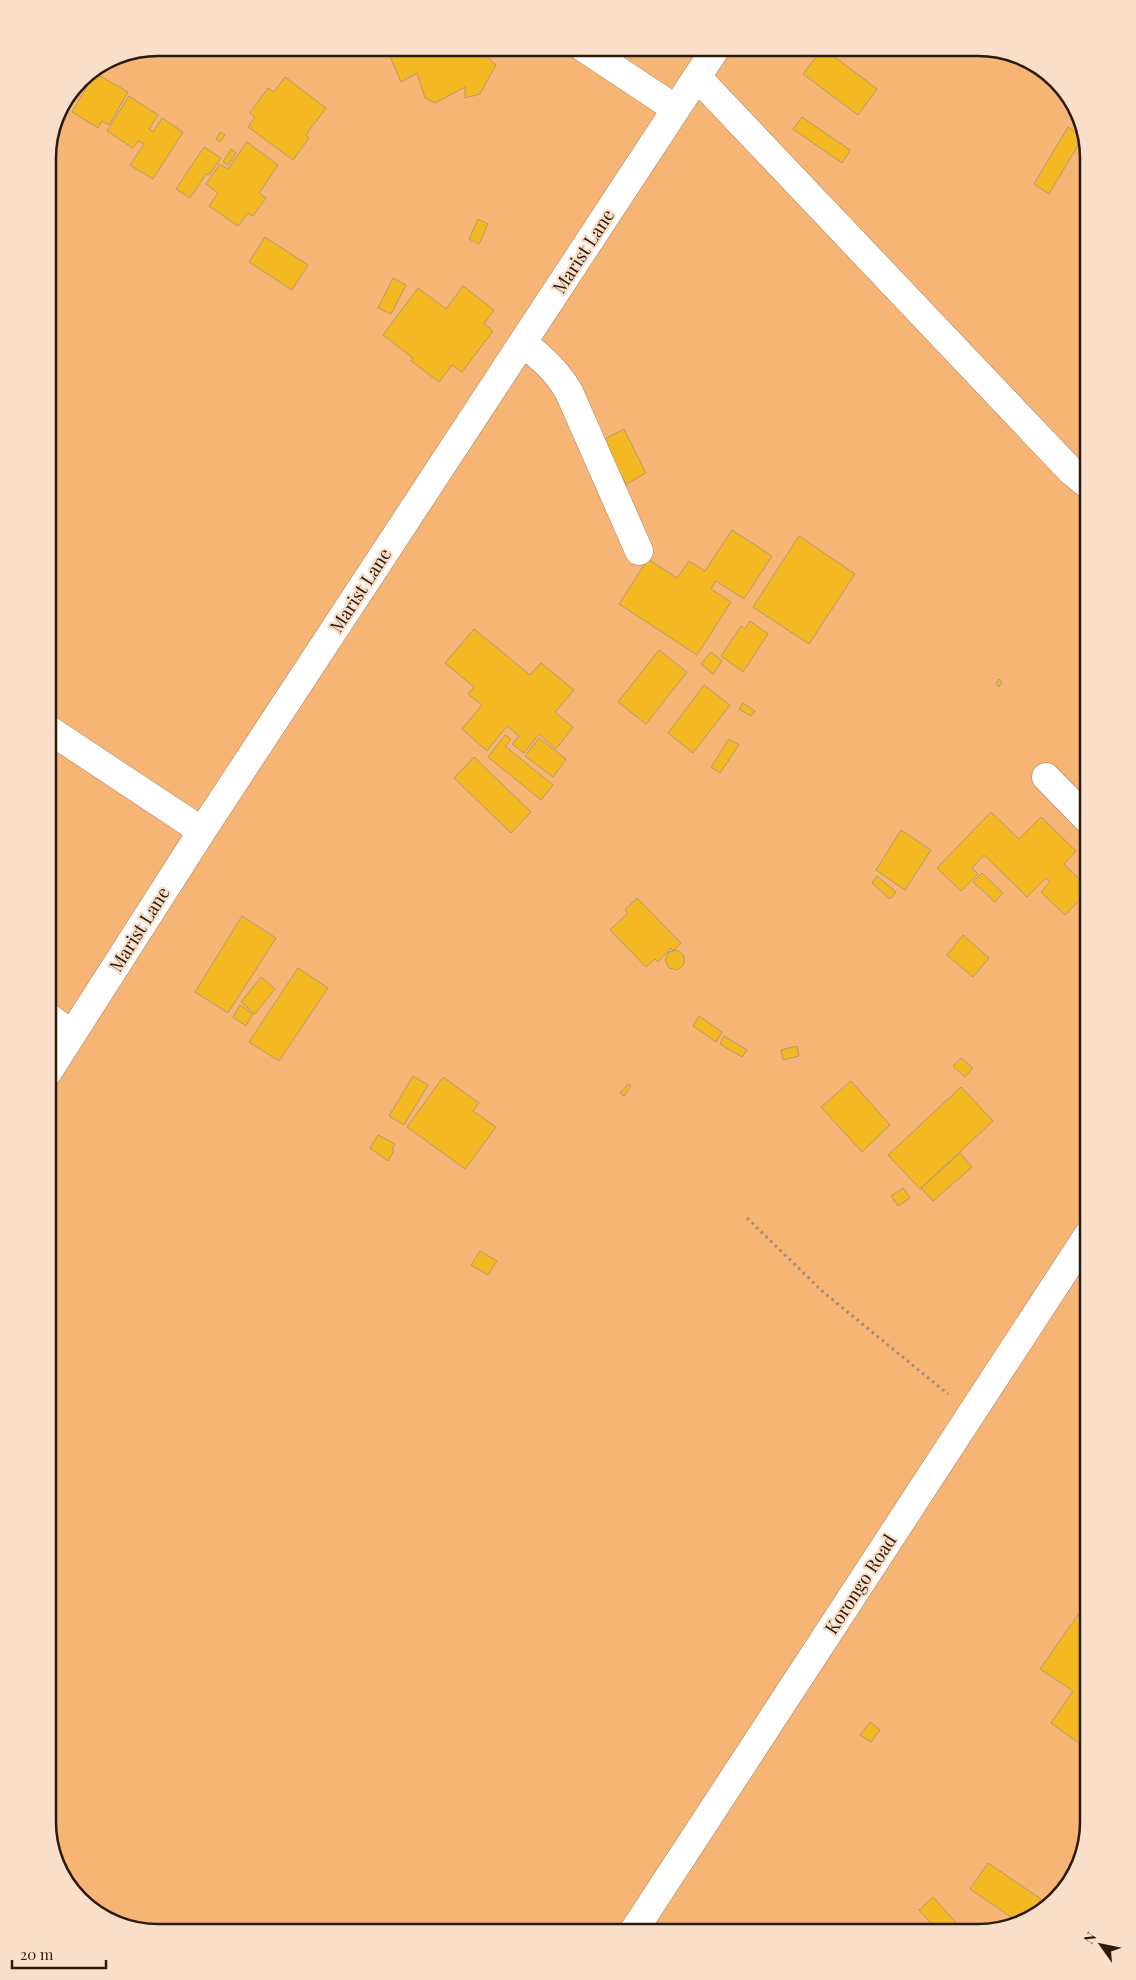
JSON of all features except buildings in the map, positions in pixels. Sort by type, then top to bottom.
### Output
[{"type":"street","points":[[596,56],[676,109]]},
{"type":"street","name":"Marist Lane","points":[[56,1059],[202,831],[711,56]]},
{"type":"street","points":[[697,77],[1080,478]]},
{"type":"street","points":[[523,343],[543,358],[558,374],[569,392],[639,551]]},
{"type":"street","points":[[56,734],[202,831]]},
{"type":"street","points":[[1046,777],[1080,812]]},
{"type":"street","points":[[56,1022],[72,1034]]},
{"type":"street","name":"Korongo Road","points":[[638,1924],[1080,1247]]},
{"type":"path","points":[[747,1218],[822,1291],[972,1414]]},
{"type":"shaded area","points":[[984,56],[1010,62],[1034,73],[1054,91],[1069,113],[1076,132],[1080,159],[1080,1821],[1076,1848],[1066,1873],[1050,1894],[1023,1913],[997,1922],[984,1924],[152,1924],[126,1918],[102,1907],[82,1889],[67,1867],[58,1841],[56,1828],[56,152],[64,119],[73,102],[86,86],[102,73],[119,64],[145,57]]}]
